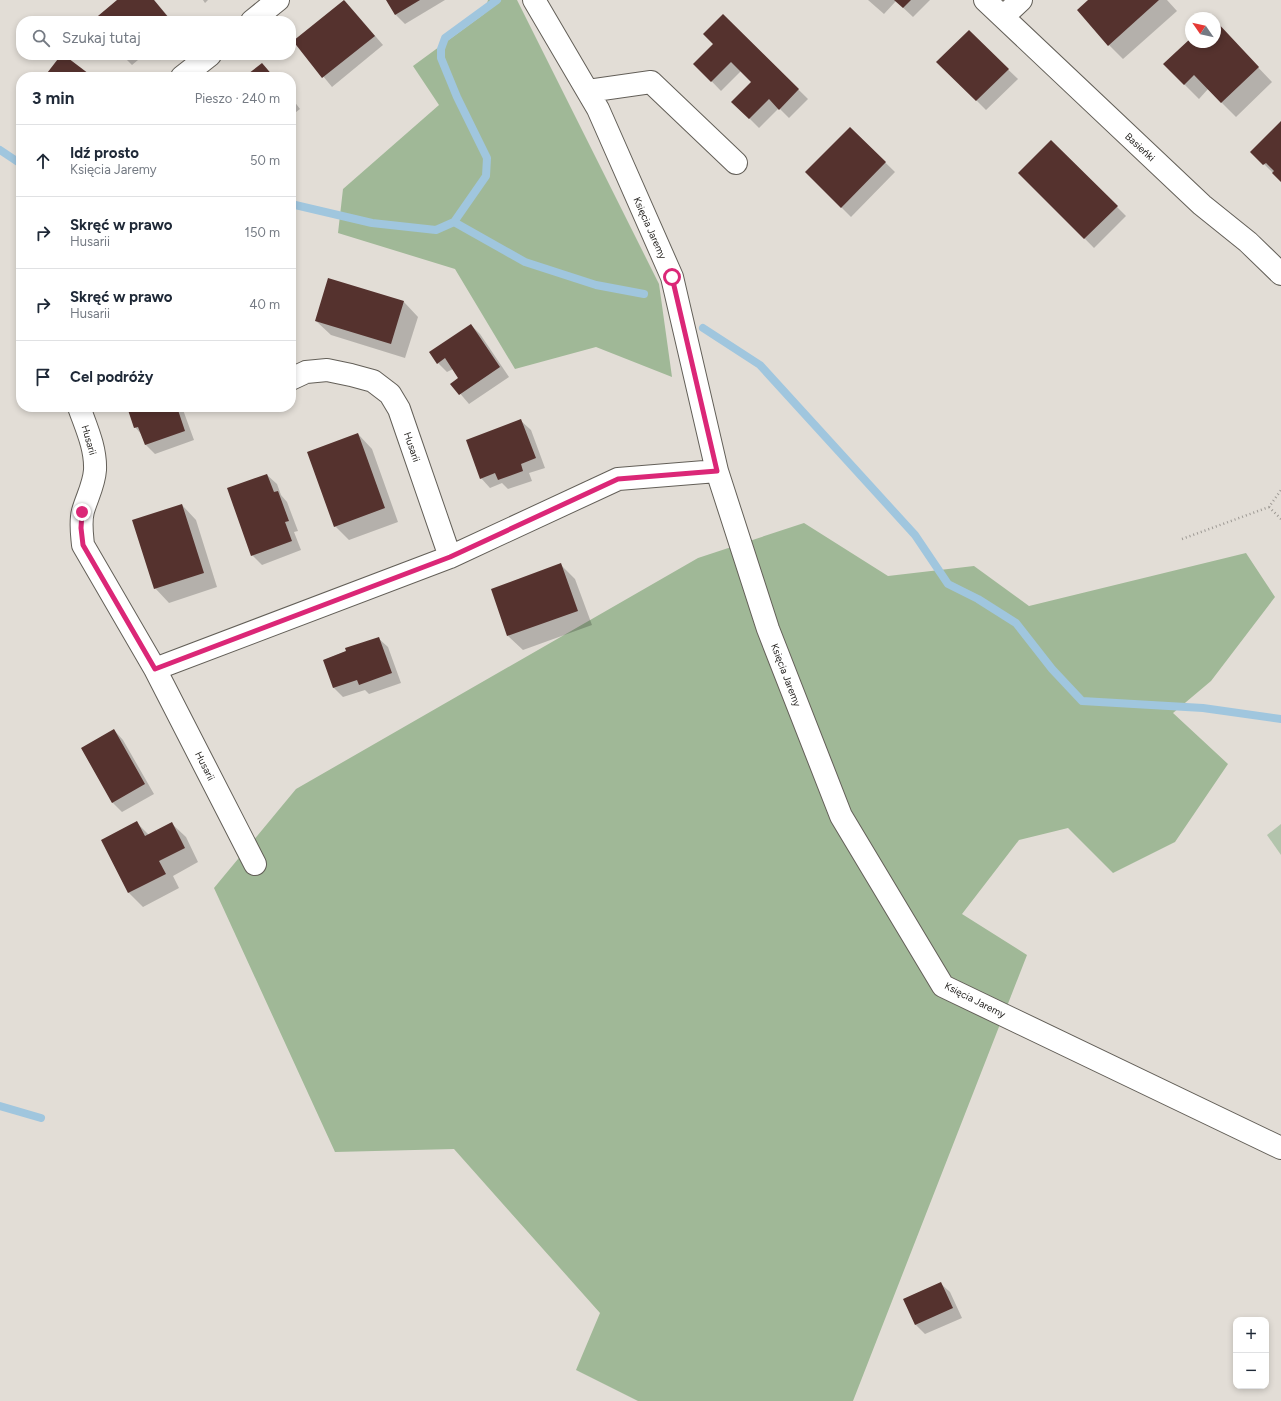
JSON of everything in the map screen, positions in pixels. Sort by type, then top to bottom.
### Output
[{"type":"street","points":[[258,16],[278,0]]},
{"type":"street","name":"Księcia Jaremy","points":[[534,0],[598,109],[672,277],[717,471],[768,630],[841,816],[943,986],[1281,1148]]},
{"type":"street","name":"Basieńki","points":[[985,0],[1202,205],[1248,242],[1281,274]]},
{"type":"street","points":[[1002,17],[1022,0]]},
{"type":"street","points":[[188,72],[204,60]]},
{"type":"street","points":[[588,91],[651,82],[736,163]]},
{"type":"street","name":"Husarii","points":[[296,377],[306,372],[327,370],[373,381],[390,394],[399,409],[450,557]]},
{"type":"street","name":"Husarii","points":[[81,412],[93,446],[95,470],[94,482],[82,512],[81,528],[83,545],[155,669],[255,864]]},
{"type":"street","points":[[155,669],[450,557],[618,479],[717,471]]},
{"type":"path","points":[[1182,540],[1269,507],[1281,490]]},
{"type":"path","points":[[1269,507],[1281,519]]},
{"type":"green space","points":[[488,0],[517,0],[659,284],[672,377],[596,347],[515,369],[455,269],[338,233],[343,189],[439,105],[413,66],[484,14]]},
{"type":"green space","points":[[804,523],[888,576],[974,566],[1029,606],[1246,553],[1275,597],[1211,681],[1173,713],[1228,764],[1175,842],[1113,873],[1068,828],[1019,840],[962,914],[1027,955],[853,1401],[638,1401],[576,1370],[600,1313],[454,1149],[335,1152],[214,888],[296,789],[698,558]]},
{"type":"green space","points":[[1281,824],[1281,855],[1267,835]]},
{"type":"building","points":[[117,0],[154,0],[167,16],[98,16]]},
{"type":"building","points":[[344,0],[375,36],[322,78],[296,45],[296,39]]},
{"type":"building","points":[[386,0],[420,0],[395,15]]},
{"type":"building","points":[[894,0],[911,0],[903,8]]},
{"type":"building","points":[[1088,0],[1159,0],[1108,46],[1077,10]]},
{"type":"building","points":[[723,14],[799,89],[779,110],[769,99],[749,119],[731,102],[751,82],[731,62],[711,82],[693,64],[713,44],[703,34]]},
{"type":"building","points":[[1221,26],[1259,67],[1221,103],[1194,75],[1184,85],[1163,64],[1185,44],[1185,48],[1221,48]]},
{"type":"building","points":[[969,30],[1009,69],[976,101],[936,62]]},
{"type":"building","points":[[57,60],[71,60],[86,72],[48,72]]},
{"type":"building","points":[[262,63],[270,72],[250,72]]},
{"type":"building","points":[[1281,121],[1281,182],[1272,173],[1274,171],[1266,163],[1263,165],[1250,152]]},
{"type":"building","points":[[850,127],[886,162],[841,208],[805,172]]},
{"type":"building","points":[[1051,140],[1118,206],[1084,239],[1018,173]]},
{"type":"building","points":[[328,278],[404,301],[391,344],[315,321]]},
{"type":"building","points":[[471,324],[500,367],[459,395],[450,384],[458,378],[445,358],[437,364],[429,352]]},
{"type":"building","points":[[129,412],[179,412],[185,431],[145,445],[138,427],[134,428]]},
{"type":"building","points":[[521,419],[536,458],[521,464],[523,471],[498,480],[495,473],[480,479],[466,440]]},
{"type":"building","points":[[358,433],[385,508],[334,527],[307,452]]},
{"type":"building","points":[[267,474],[274,492],[278,491],[289,521],[285,522],[292,541],[251,556],[227,488]]},
{"type":"building","points":[[182,504],[204,573],[154,589],[132,520]]},
{"type":"building","points":[[561,563],[578,611],[507,636],[491,589]]},
{"type":"building","points":[[379,637],[392,673],[359,685],[357,680],[333,688],[323,660],[346,651],[345,648]]},
{"type":"building","points":[[114,729],[145,784],[112,803],[81,748]]},
{"type":"building","points":[[137,821],[145,836],[172,822],[185,848],[159,861],[166,874],[128,893],[101,840]]},
{"type":"building","points":[[941,1282],[953,1308],[915,1325],[903,1299]]},
{"type":"waterway","points":[[296,205],[372,223],[436,230],[454,222],[486,176],[487,158],[457,97],[441,58],[441,49],[445,38],[497,0]]},
{"type":"waterway","points":[[0,150],[16,161]]},
{"type":"waterway","points":[[454,222],[525,262],[596,285],[644,294]]},
{"type":"waterway","points":[[703,328],[760,365],[915,535],[948,584],[978,599],[1016,623],[1052,669],[1082,701],[1203,708],[1281,719]]},
{"type":"waterway","points":[[0,1106],[41,1118]]},
{"type":"route","points":[[82,512],[81,528],[83,545],[155,669],[450,557],[618,479],[717,471],[672,277]]}]
